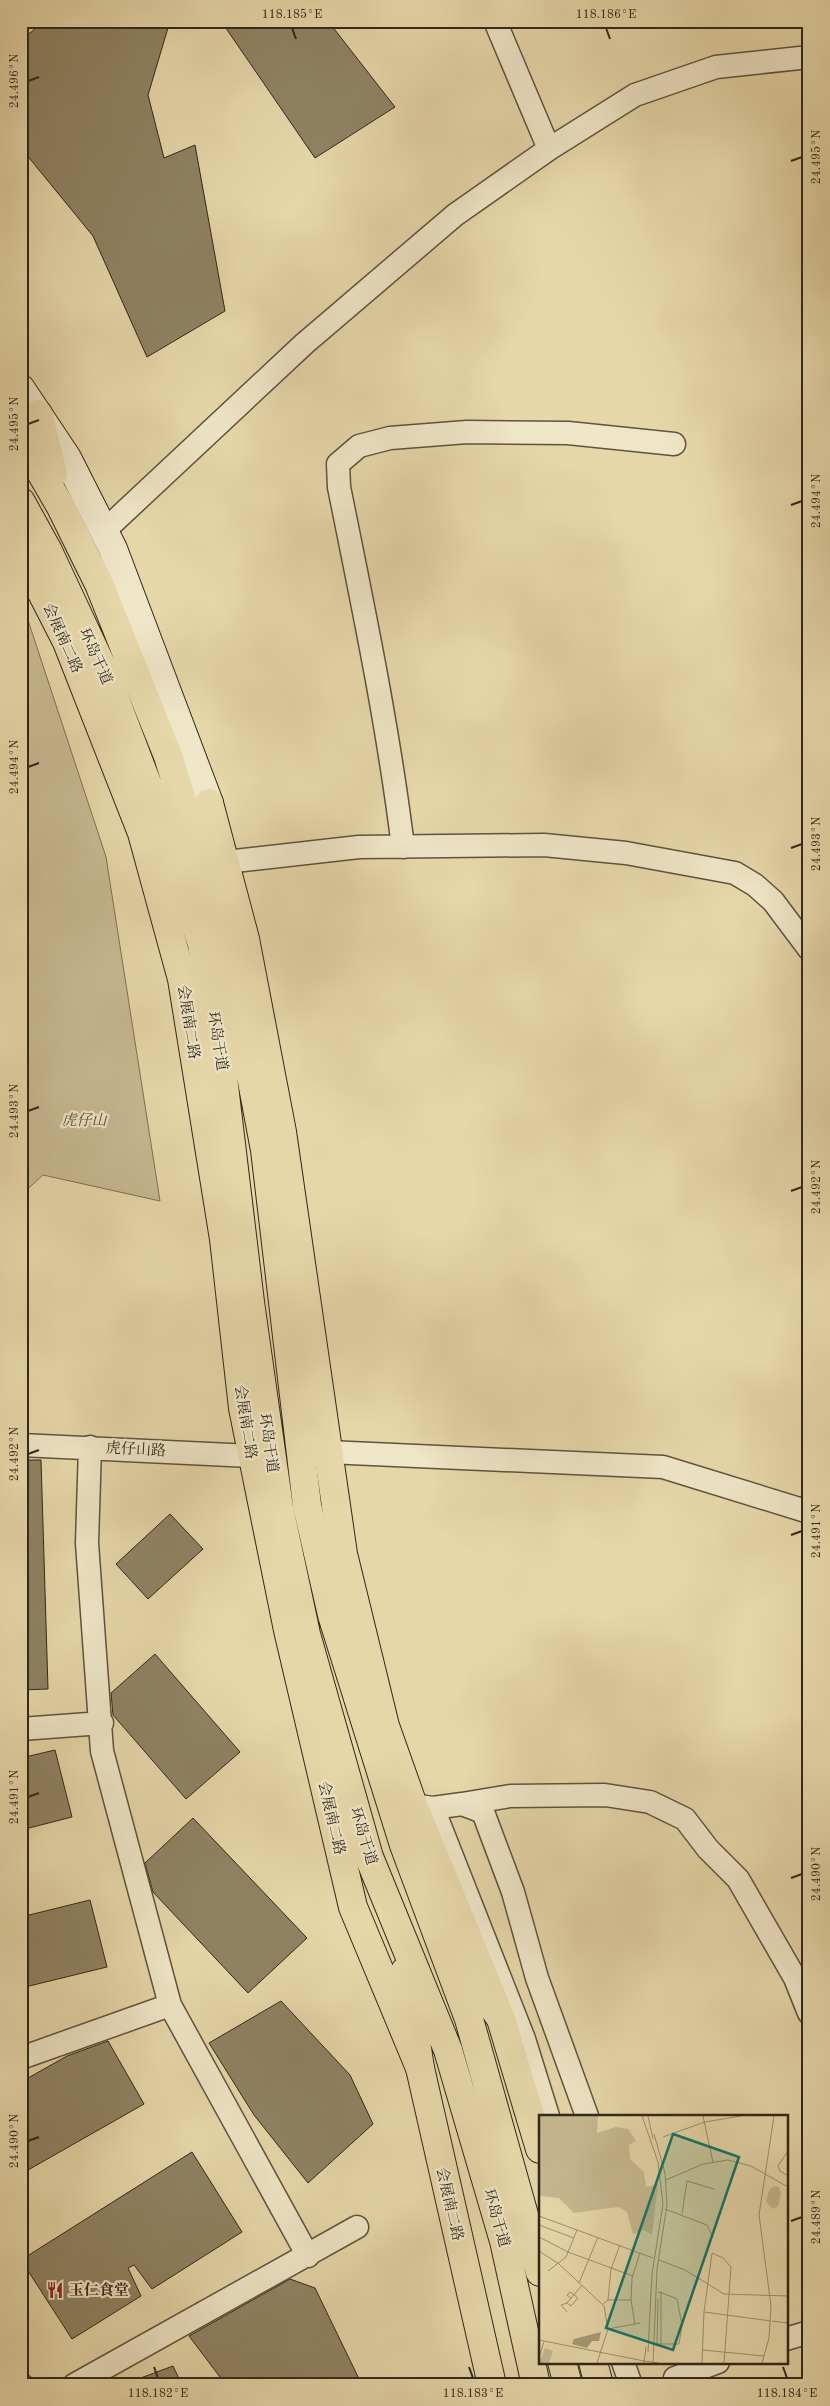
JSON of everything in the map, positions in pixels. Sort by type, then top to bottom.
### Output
[{"type":"main road","points":[[21,389],[67,458],[104,531],[178,718],[209,803],[214,864],[245,939],[282,1132],[343,1554],[385,1726],[423,1807],[502,2020],[539,2146]]},
{"type":"main road","points":[[38,414],[61,507]]},
{"type":"main road","name":"环岛干道","points":[[21,438],[61,507],[99,584],[168,756],[214,864],[234,986],[265,1150],[308,1507],[332,1615],[404,1845],[469,2019],[539,2268]]},
{"type":"main road","name":"环岛干道","points":[[21,502],[48,550],[105,674],[158,812],[202,944],[221,1061],[250,1302],[279,1508],[306,1634],[369,1857],[448,2050],[504,2241],[536,2385]]},
{"type":"main road","name":"会展南二路","points":[[21,552],[67,642],[142,833],[182,979],[224,1239],[243,1408],[251,1456],[288,1630],[353,1906],[420,2068],[492,2385]]},
{"type":"main road","points":[[428,1909],[502,2020]]},
{"type":"main road","points":[[398,1926],[420,2068]]},
{"type":"main road","points":[[563,2364],[568,2385]]},
{"type":"main road","points":[[593,2364],[598,2385]]},
{"type":"street","points":[[496,21],[549,150]]},
{"type":"street","points":[[104,531],[326,324],[455,214],[549,150],[635,95],[716,67],[809,57]]},
{"type":"street","points":[[403,846],[395,783],[375,666],[339,487],[338,464],[359,446],[390,438],[467,432],[568,433],[674,444]]},
{"type":"street","points":[[214,864],[360,847],[544,845],[626,853],[735,873],[755,884],[773,901],[809,949]]},
{"type":"street","name":"虎仔山路","points":[[21,1445],[251,1456]]},
{"type":"street","points":[[90,1447],[87,1543],[102,1723],[102,1751],[170,2005],[308,2256]]},
{"type":"street","points":[[328,1452],[663,1467],[809,1512]]},
{"type":"street","points":[[21,1729],[102,1723]]},
{"type":"street","points":[[548,2115],[524,2039],[423,1807],[462,1804],[510,1796],[605,1796],[650,1802],[684,1820],[708,1849],[738,1879],[795,1978],[809,2013]]},
{"type":"street","points":[[462,1804],[483,1812],[514,1892],[537,1978],[587,2115]]},
{"type":"street","points":[[21,2058],[170,2005]]},
{"type":"street","points":[[74,2385],[357,2227]]},
{"type":"street","points":[[788,2338],[809,2332]]},
{"type":"street","points":[[624,2364],[632,2385]]},
{"type":"street","points":[[669,2375],[710,2364]]},
{"type":"green space","name":"虎仔山","points":[[24,608],[106,857],[160,1201],[43,1175],[21,1195],[21,610]]},
{"type":"building","points":[[45,21],[170,21],[148,95],[164,158],[195,145],[225,311],[147,357],[93,236],[21,148],[21,40]]},
{"type":"building","points":[[221,21],[328,21],[395,107],[315,158]]},
{"type":"building","points":[[21,1460],[41,1460],[48,1689],[21,1690]]},
{"type":"building","points":[[170,1514],[203,1549],[148,1599],[116,1564]]},
{"type":"building","points":[[155,1654],[240,1752],[186,1799],[113,1715],[111,1693]]},
{"type":"building","points":[[55,1750],[72,1817],[21,1830],[21,1758]]},
{"type":"building","points":[[193,1818],[307,1938],[248,1993],[153,1892],[145,1863]]},
{"type":"building","points":[[90,1900],[107,1967],[21,1988],[21,1917]]},
{"type":"building","points":[[281,2001],[350,2075],[373,2124],[308,2183],[254,2115],[209,2043]]},
{"type":"building","points":[[108,2041],[144,2104],[21,2174],[21,2082],[67,2056]]},
{"type":"building","points":[[192,2152],[242,2232],[152,2289],[134,2265],[128,2268],[141,2296],[72,2339],[21,2260]]},
{"type":"building","points":[[290,2279],[315,2288],[362,2385],[226,2385],[189,2336]]},
{"type":"building","points":[[173,2366],[182,2385],[127,2385],[127,2383]]},
{"type":"place","name":"玉仁食堂","points":[[55,2290]]}]
